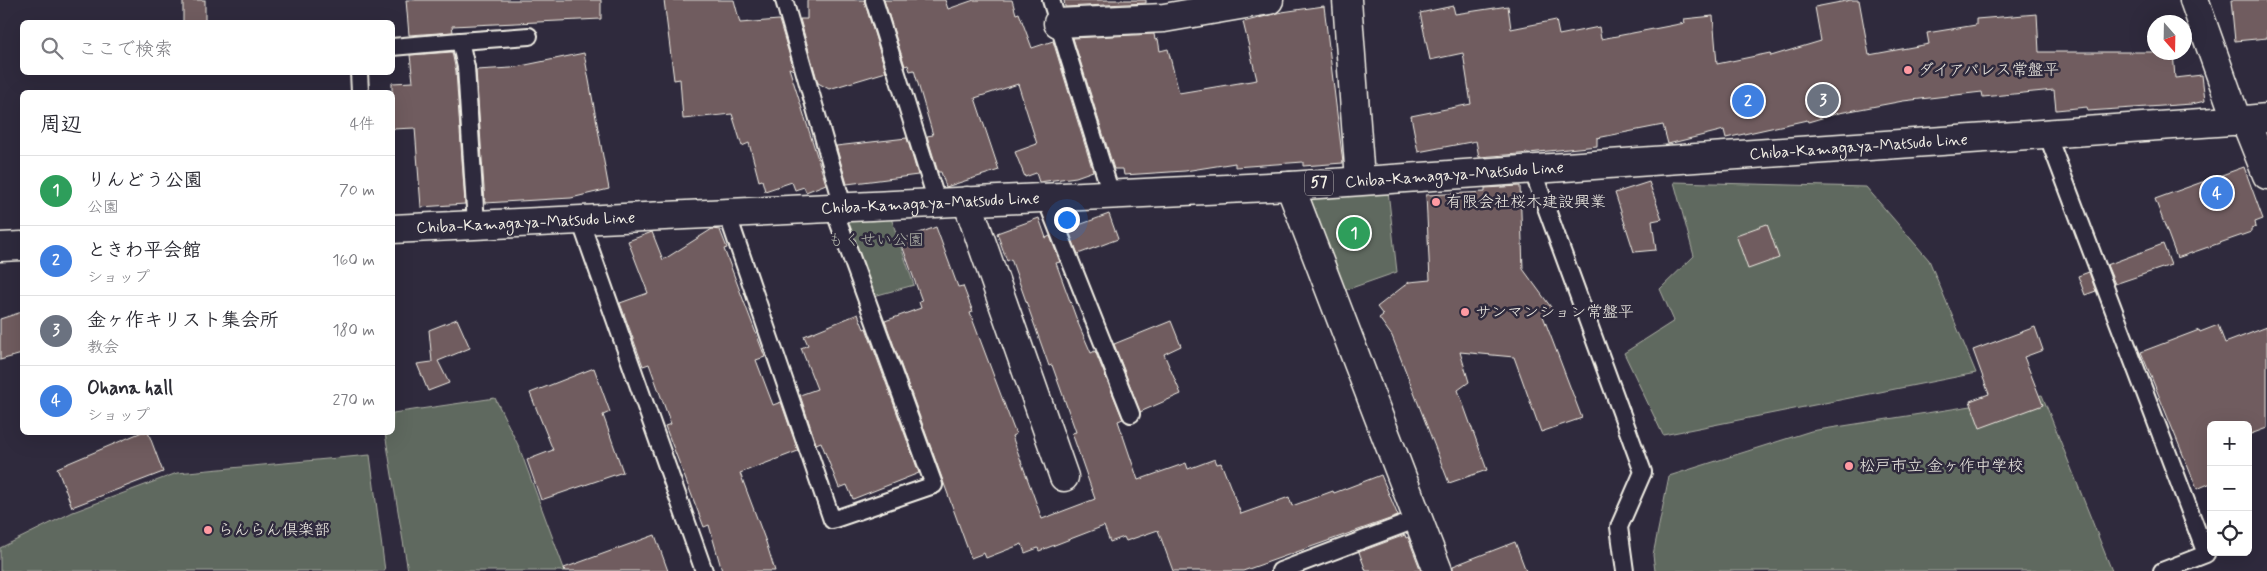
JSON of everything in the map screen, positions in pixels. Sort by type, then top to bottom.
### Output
[{"type":"main road","points":[[1054,11],[1164,18],[1269,0]]},
{"type":"main road","points":[[1347,0],[1360,180]]},
{"type":"main road","points":[[2194,0],[2250,120],[2267,175]]},
{"type":"main road","name":"Chiba-Kamagaya-Matsudo Line","points":[[395,230],[838,206],[1290,186],[2250,120]]},
{"type":"main road","points":[[1290,186],[1438,571]]},
{"type":"main road","points":[[967,201],[1064,478]]},
{"type":"main road","points":[[0,247],[20,246]]},
{"type":"lane","points":[[727,213],[832,520],[934,485],[838,206],[784,0]]},
{"type":"lane","points":[[874,0],[937,202]]},
{"type":"lane","points":[[1054,11],[1111,194]]},
{"type":"lane","points":[[395,47],[530,36]]},
{"type":"lane","points":[[460,41],[466,67],[476,224]]},
{"type":"lane","points":[[359,75],[360,90]]},
{"type":"lane","points":[[2047,134],[2206,554],[2162,571]]},
{"type":"lane","points":[[1532,169],[1643,472],[1620,527],[1626,571]]},
{"type":"lane","points":[[1045,197],[1131,414]]},
{"type":"lane","points":[[580,220],[704,571]]},
{"type":"lane","points":[[1280,571],[1418,519]]},
{"type":"green space","points":[[1674,182],[1866,187],[1929,260],[1976,373],[1663,435],[1624,353],[1674,321],[1660,289],[1694,256]]},
{"type":"green space","points":[[1388,191],[1397,272],[1340,292],[1300,194]]},
{"type":"green space","name":"もくせい公園","points":[[891,218],[914,285],[874,296],[847,222],[850,219]]},
{"type":"green space","name":"松戸市立 金ヶ作中学校","points":[[2042,395],[2112,571],[1655,571],[1653,555],[1669,476],[1811,431]]},
{"type":"green space","points":[[495,398],[519,447],[565,571],[408,571],[385,435],[395,435],[395,413]]},
{"type":"green space","name":"らんらん倶楽部","points":[[370,455],[385,571],[0,571],[0,548],[73,512],[177,473]]},
{"type":"building","points":[[183,0],[205,0],[205,20],[183,20]]},
{"type":"building","points":[[406,0],[601,0],[601,19],[452,26],[453,32],[409,35]]},
{"type":"building","points":[[664,0],[734,0],[740,23],[779,20],[794,70],[789,68],[826,184],[806,192],[804,187],[795,190],[792,182],[765,191],[762,180],[759,181],[749,143],[742,146],[732,114],[683,119],[680,79],[674,80]]},
{"type":"building","points":[[807,0],[864,0],[886,72],[829,89],[818,83],[800,19],[807,19]]},
{"type":"building","points":[[884,0],[945,0],[948,9],[974,0],[1012,0],[1016,14],[1019,13],[1032,48],[1053,41],[1093,171],[1076,177],[1039,182],[1036,173],[1025,177],[1015,152],[1037,144],[1018,84],[975,98],[999,170],[946,187],[941,172],[938,172],[927,136],[933,135],[914,70],[910,71],[908,65],[905,66]]},
{"type":"building","points":[[1064,0],[1146,0],[1146,3],[1065,7]]},
{"type":"building","points":[[1859,0],[1869,55],[1929,44],[1927,33],[1976,25],[1976,19],[2037,14],[2039,52],[2147,52],[2147,60],[2174,60],[2175,78],[2202,75],[2205,101],[2192,104],[2088,111],[2087,107],[2056,110],[2054,90],[1983,97],[1982,92],[1903,101],[1726,138],[1724,130],[1668,144],[1663,125],[1597,138],[1597,146],[1479,157],[1476,141],[1418,152],[1411,116],[1471,104],[1463,53],[1430,60],[1420,13],[1453,6],[1455,14],[1508,6],[1511,29],[1556,20],[1559,35],[1599,27],[1601,39],[1685,23],[1684,19],[1713,16],[1717,64],[1770,53],[1771,56],[1821,41],[1815,7]]},
{"type":"building","points":[[2231,0],[2267,0],[2267,38],[2235,41]]},
{"type":"building","points":[[1324,6],[1343,163],[1303,166],[1303,162],[1235,167],[1235,163],[1185,171],[1124,175],[1123,169],[1114,169],[1073,38],[1154,34],[1155,40],[1158,39],[1160,51],[1168,49],[1179,93],[1257,80],[1243,22],[1282,12]]},
{"type":"building","points":[[452,52],[456,71],[465,204],[421,207],[415,128],[395,129],[395,90],[392,90],[392,83],[413,82],[410,55]]},
{"type":"building","points":[[584,53],[609,189],[571,198],[485,203],[476,70],[511,68]]},
{"type":"building","points":[[907,138],[918,175],[847,184],[836,146]]},
{"type":"building","points":[[2244,167],[2263,219],[2255,222],[2256,227],[2251,229],[2251,232],[2177,258],[2155,199]]},
{"type":"building","points":[[1649,182],[1662,219],[1652,221],[1656,250],[1634,252],[1615,193]]},
{"type":"building","points":[[1520,186],[1523,269],[1553,310],[1543,316],[1582,418],[1541,432],[1514,357],[1460,352],[1469,382],[1458,390],[1487,470],[1449,483],[1392,336],[1379,318],[1383,315],[1377,307],[1409,282],[1430,280],[1426,195],[1485,192],[1485,188]]},
{"type":"building","points":[[1109,214],[1118,239],[1078,254],[1068,229]]},
{"type":"building","points":[[1039,218],[1046,238],[1050,236],[1060,262],[1056,263],[1078,323],[1091,353],[1095,351],[1123,419],[1118,421],[1138,480],[1186,463],[1188,469],[1215,459],[1217,464],[1221,463],[1241,514],[1289,497],[1292,506],[1333,491],[1334,493],[1381,475],[1398,516],[1243,571],[1173,571],[1158,530],[1126,541],[1124,537],[1110,542],[1104,526],[1039,551],[1038,548],[1025,553],[1022,544],[986,558],[984,553],[971,558],[885,321],[921,308],[919,302],[922,301],[900,240],[936,227],[958,287],[963,286],[973,312],[970,313],[1016,434],[1012,436],[1042,519],[1095,499],[1072,433],[1076,432],[1052,365],[1049,366],[1011,259],[1007,261],[997,233]]},
{"type":"building","points":[[1767,224],[1779,258],[1748,269],[1736,235]]},
{"type":"building","points":[[712,229],[720,230],[727,248],[724,249],[765,357],[756,360],[773,405],[781,402],[798,451],[740,473],[775,571],[722,571],[709,525],[704,527],[665,426],[671,424],[649,364],[643,366],[620,303],[648,293],[628,241],[652,232],[663,260]]},
{"type":"building","points":[[2163,244],[2171,265],[2115,284],[2107,265]]},
{"type":"building","points":[[2089,272],[2096,291],[2085,295],[2078,276]]},
{"type":"building","points":[[20,313],[20,355],[0,360],[0,319]]},
{"type":"building","points":[[858,314],[864,329],[866,328],[919,473],[853,499],[847,485],[839,488],[821,442],[816,444],[800,395],[817,389],[801,348],[808,345],[804,336]]},
{"type":"building","points":[[457,319],[470,348],[438,361],[449,383],[428,391],[417,364],[432,362],[429,330]]},
{"type":"building","points":[[1171,321],[1181,346],[1164,354],[1181,394],[1140,412],[1114,344]]},
{"type":"building","points":[[2218,325],[2225,343],[2267,327],[2267,428],[2252,434],[2252,421],[2207,421],[2207,485],[2197,489],[2141,352],[2199,330],[2200,332]]},
{"type":"building","points":[[2035,327],[2043,350],[2024,357],[2043,405],[1980,428],[1970,401],[1989,394],[1973,350]]},
{"type":"building","points":[[594,368],[610,412],[603,415],[623,472],[541,500],[527,460],[553,450],[530,393]]},
{"type":"building","points":[[135,435],[149,435],[163,472],[72,507],[57,468]]},
{"type":"building","points":[[655,535],[668,571],[565,571],[564,568]]},
{"type":"building","points":[[1405,535],[1406,538],[1408,537],[1421,571],[1366,571],[1359,552]]},
{"type":"building","points":[[1515,542],[1526,571],[1453,571],[1453,566]]},
{"type":"place","name":"ダイアパレス常盤平","points":[[1908,70]]},
{"type":"place","name":"金ヶ作キリスト集会所","points":[[1823,100]]},
{"type":"place","name":"ときわ平会館","points":[[1748,101]]},
{"type":"place","name":"Ohana hall","points":[[2217,193]]},
{"type":"place","name":"有限会社桜木建設興業","points":[[1436,202]]},
{"type":"place","name":"りんどう公園","points":[[1354,233]]},
{"type":"place","name":"サンマンション常盤平","points":[[1465,312]]},
{"type":"place","name":"松戸市立 金ヶ作中学校","points":[[1849,466]]},
{"type":"place","name":"らんらん倶楽部","points":[[208,530]]}]
